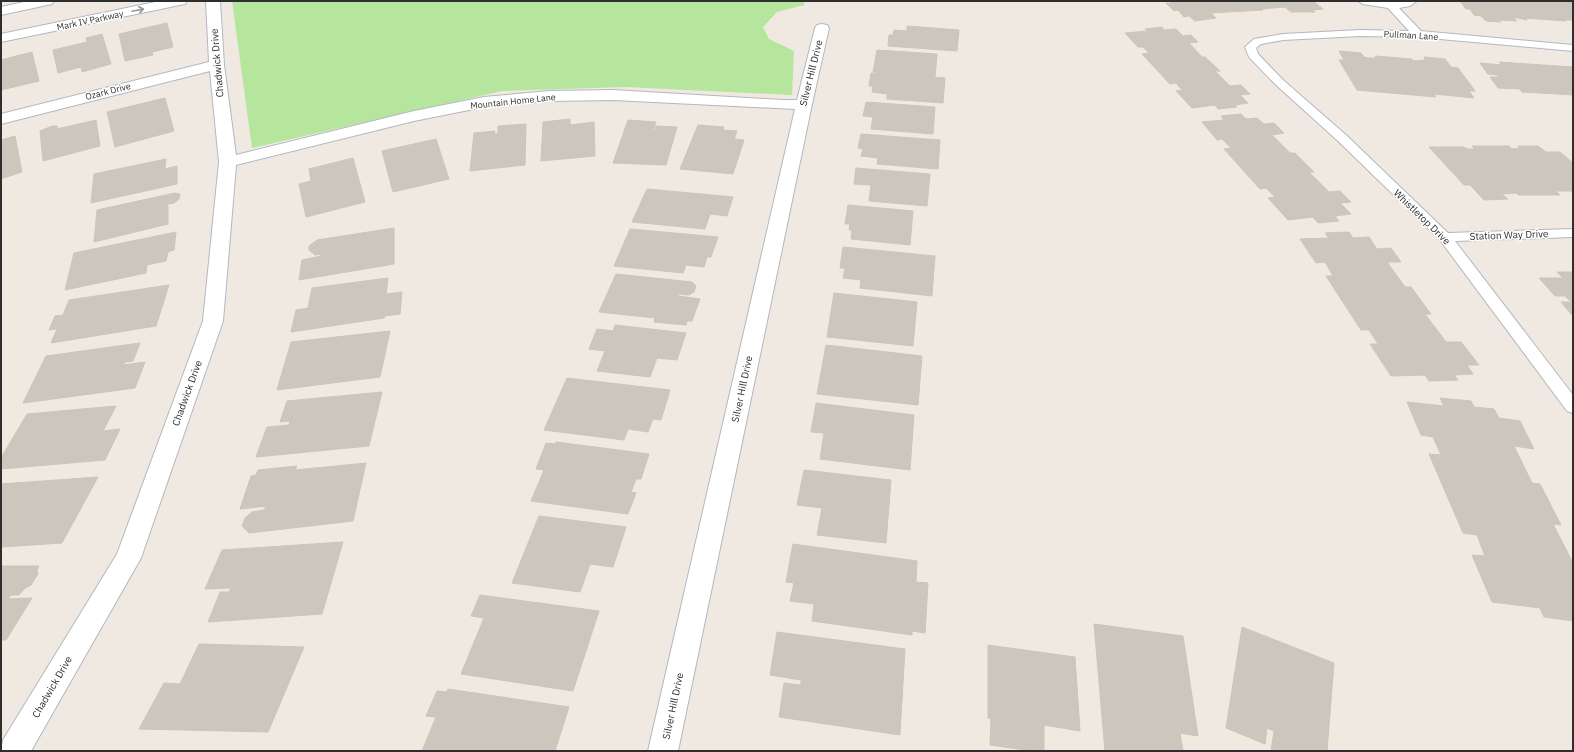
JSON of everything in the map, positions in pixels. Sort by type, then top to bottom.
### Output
[{"type":"street","points":[[1,11],[47,1]]},
{"type":"street","name":"Mark IV Parkway","points":[[1,38],[180,1]]},
{"type":"street","name":"Chadwick Drive","points":[[14,751],[128,558],[213,320],[228,162],[217,65],[212,1]]},
{"type":"street","name":"Silver Hill Drive","points":[[663,751],[804,104],[822,28]]},
{"type":"street","name":"Ozark Drive","points":[[1,119],[128,86],[217,65]]},
{"type":"street","name":"Mountain Home Lane","points":[[228,162],[414,116],[484,102],[513,99],[550,96],[613,95],[783,105],[804,104]]},
{"type":"lane","points":[[1363,1],[1388,3],[1408,3],[1412,1]]},
{"type":"lane","points":[[1388,3],[1418,34]]},
{"type":"lane","name":"Pullman Lane","points":[[1250,47],[1258,41],[1283,37],[1360,33],[1418,34],[1573,48]]},
{"type":"lane","name":"Whistletop Drive","points":[[1250,47],[1253,55],[1279,82],[1342,138],[1445,237],[1573,407]]},
{"type":"lane","name":"Station Way Drive","points":[[1445,237],[1573,233]]},
{"type":"green space","points":[[232,1],[804,1],[804,5],[777,12],[763,27],[769,39],[794,51],[792,95],[626,87],[502,91],[252,148]]},
{"type":"building","points":[[1170,1],[1313,1],[1323,9],[1313,10],[1315,12],[1291,12],[1285,7],[1261,9],[1263,10],[1211,13],[1216,18],[1195,21],[1189,16],[1184,17],[1178,10],[1174,11],[1166,3],[1172,3]]},
{"type":"building","points":[[1460,1],[1573,1],[1573,22],[1571,20],[1565,20],[1566,21],[1525,18],[1527,20],[1513,17],[1517,21],[1486,21],[1481,16],[1474,15],[1470,9],[1466,9]]},
{"type":"building","points":[[167,23],[173,47],[152,52],[153,55],[125,61],[119,34]]},
{"type":"building","points":[[907,26],[959,30],[957,51],[888,46],[889,35],[893,35],[894,30],[907,31]]},
{"type":"building","points":[[1162,27],[1164,30],[1176,29],[1183,36],[1191,35],[1198,42],[1189,43],[1202,57],[1205,57],[1220,71],[1215,71],[1230,86],[1241,85],[1250,94],[1240,95],[1248,103],[1235,105],[1237,107],[1218,109],[1215,105],[1192,108],[1176,91],[1182,90],[1176,83],[1170,84],[1142,54],[1149,53],[1143,47],[1138,47],[1125,33],[1148,31],[1145,29]]},
{"type":"building","points":[[102,34],[111,64],[82,72],[81,67],[58,73],[53,50],[87,42],[86,38]]},
{"type":"building","points":[[877,50],[937,54],[935,77],[873,72]]},
{"type":"building","points":[[1339,51],[1361,53],[1364,57],[1368,58],[1376,58],[1375,56],[1412,59],[1413,61],[1425,60],[1424,57],[1445,59],[1451,67],[1458,68],[1475,91],[1469,91],[1474,98],[1434,94],[1436,97],[1357,90],[1339,60],[1344,60]]},
{"type":"building","points":[[32,52],[39,81],[1,90],[1,60]]},
{"type":"building","points":[[1499,62],[1573,67],[1573,95],[1522,92],[1520,89],[1498,88],[1490,77],[1499,77],[1497,75],[1488,74],[1480,63],[1502,65]]},
{"type":"building","points":[[871,73],[945,78],[943,103],[887,99],[887,94],[872,92],[873,86],[869,86]]},
{"type":"building","points":[[165,98],[174,131],[115,147],[107,112]]},
{"type":"building","points":[[866,102],[935,107],[933,134],[871,129],[873,117],[863,116]]},
{"type":"building","points":[[1241,114],[1246,119],[1257,118],[1264,124],[1274,123],[1284,133],[1272,135],[1290,153],[1295,153],[1314,172],[1309,172],[1329,192],[1340,191],[1351,202],[1340,203],[1351,214],[1335,216],[1339,221],[1318,223],[1313,217],[1288,220],[1268,198],[1275,197],[1266,188],[1260,189],[1224,149],[1231,148],[1222,139],[1217,140],[1202,122],[1224,120],[1221,116]]},
{"type":"building","points":[[570,119],[570,125],[594,122],[595,156],[541,161],[543,122]]},
{"type":"building","points":[[96,120],[100,146],[43,161],[40,131],[52,126],[57,126],[57,129]]},
{"type":"building","points":[[628,120],[656,122],[653,130],[655,130],[656,126],[677,127],[666,165],[613,163]]},
{"type":"building","points":[[526,124],[525,165],[470,171],[474,133],[495,131],[494,134],[498,133],[498,126]]},
{"type":"building","points":[[698,125],[724,127],[723,130],[737,131],[734,139],[744,140],[733,174],[680,169]]},
{"type":"building","points":[[861,134],[940,140],[938,169],[877,164],[878,158],[861,156],[863,149],[858,148]]},
{"type":"building","points":[[15,136],[22,172],[1,179],[1,140]]},
{"type":"building","points":[[436,139],[449,179],[393,192],[382,151]]},
{"type":"building","points":[[1472,146],[1509,146],[1512,149],[1520,148],[1518,146],[1538,146],[1546,152],[1560,152],[1573,163],[1573,193],[1571,191],[1556,191],[1560,195],[1518,195],[1517,193],[1502,194],[1508,199],[1484,200],[1470,185],[1464,185],[1429,147],[1464,147],[1467,149],[1475,149]]},
{"type":"building","points":[[353,158],[365,202],[306,217],[299,184],[311,181],[309,169]]},
{"type":"building","points":[[166,159],[165,169],[177,166],[177,184],[91,203],[94,174]]},
{"type":"building","points":[[856,168],[930,174],[927,206],[869,201],[871,185],[854,184]]},
{"type":"building","points":[[647,189],[733,197],[727,216],[710,214],[705,229],[632,222]]},
{"type":"building","points":[[175,193],[180,194],[179,199],[174,203],[168,204],[168,224],[94,242],[97,210]]},
{"type":"building","points":[[848,205],[913,211],[910,245],[851,239],[852,230],[849,230],[850,224],[845,224]]},
{"type":"building","points":[[394,228],[394,264],[299,280],[302,260],[321,256],[322,254],[315,255],[309,250],[309,246],[317,240]]},
{"type":"building","points":[[630,229],[718,237],[711,257],[707,257],[704,267],[686,265],[683,273],[614,266]]},
{"type":"building","points":[[176,232],[174,250],[168,252],[166,261],[147,265],[146,273],[65,290],[74,253]]},
{"type":"building","points":[[1349,232],[1353,238],[1369,237],[1377,249],[1391,248],[1401,262],[1387,262],[1405,287],[1411,287],[1431,314],[1425,314],[1446,342],[1461,342],[1479,365],[1467,365],[1473,374],[1454,375],[1458,380],[1429,381],[1425,375],[1391,376],[1370,344],[1378,344],[1369,330],[1361,330],[1326,276],[1333,276],[1325,262],[1316,263],[1300,239],[1329,238],[1325,233]]},
{"type":"building","points":[[843,247],[935,256],[932,296],[860,288],[861,280],[843,278],[845,268],[840,268]]},
{"type":"building","points":[[1557,272],[1573,272],[1573,316],[1561,302],[1571,302],[1565,296],[1555,296],[1539,278],[1563,278]]},
{"type":"building","points":[[616,274],[692,282],[696,286],[694,292],[689,295],[679,294],[678,296],[700,299],[692,321],[687,321],[686,325],[654,322],[655,318],[599,312]]},
{"type":"building","points":[[388,278],[386,294],[402,292],[400,314],[385,316],[384,318],[291,332],[296,310],[308,308],[312,288]]},
{"type":"building","points":[[169,285],[156,326],[51,343],[57,329],[49,330],[55,316],[63,315],[69,300]]},
{"type":"building","points":[[834,293],[917,302],[913,346],[827,337]]},
{"type":"building","points":[[615,325],[686,333],[677,360],[657,358],[650,377],[597,371],[605,351],[589,349],[597,329],[613,331]]},
{"type":"building","points":[[390,331],[380,377],[277,390],[291,342]]},
{"type":"building","points":[[140,343],[133,361],[125,362],[123,365],[145,362],[135,388],[23,403],[46,356]]},
{"type":"building","points":[[826,345],[922,356],[918,405],[817,394]]},
{"type":"building","points":[[567,378],[670,390],[661,420],[653,419],[648,432],[628,429],[624,440],[544,430]]},
{"type":"building","points":[[382,392],[369,446],[256,457],[267,427],[289,425],[290,421],[280,422],[287,401]]},
{"type":"building","points":[[1440,398],[1471,401],[1474,407],[1494,409],[1499,418],[1520,421],[1534,449],[1514,446],[1532,483],[1540,484],[1561,525],[1553,524],[1573,563],[1573,621],[1544,617],[1540,608],[1492,602],[1472,555],[1485,556],[1477,535],[1463,533],[1429,454],[1441,455],[1433,437],[1421,435],[1407,402],[1444,406]]},
{"type":"building","points":[[816,403],[914,415],[910,470],[820,459],[824,433],[811,432]]},
{"type":"building","points":[[116,406],[103,431],[120,429],[105,460],[1,469],[1,458],[27,414]]},
{"type":"building","points":[[556,442],[649,454],[641,479],[636,479],[631,492],[636,493],[628,514],[531,501],[544,470],[536,469],[546,443],[555,444]]},
{"type":"building","points":[[366,463],[353,521],[249,533],[242,526],[245,518],[252,512],[264,510],[266,506],[240,509],[251,476],[256,475],[258,470],[297,466],[295,470]]},
{"type":"building","points":[[804,470],[891,480],[886,543],[817,535],[822,508],[797,505]]},
{"type":"building","points":[[98,477],[62,543],[1,547],[1,484]]},
{"type":"building","points":[[539,516],[626,527],[613,567],[590,564],[580,592],[512,583]]},
{"type":"building","points":[[343,542],[322,614],[208,622],[220,592],[229,592],[231,588],[205,589],[222,550]]},
{"type":"building","points":[[793,544],[917,561],[916,582],[928,583],[925,633],[912,631],[912,635],[812,621],[814,604],[790,601],[794,583],[786,582]]},
{"type":"building","points":[[1,566],[39,566],[37,570],[38,574],[31,585],[24,589],[19,595],[11,595],[8,599],[32,598],[6,640],[1,640]]},
{"type":"building","points":[[480,595],[599,611],[573,691],[461,674],[484,618],[471,616]]},
{"type":"building","points":[[1094,624],[1183,636],[1198,736],[1180,733],[1183,751],[1105,751]]},
{"type":"building","points":[[1242,627],[1334,663],[1327,751],[1271,751],[1274,731],[1267,728],[1265,744],[1226,728]]},
{"type":"building","points":[[777,632],[905,649],[900,735],[779,717],[784,683],[801,685],[801,680],[770,675]]},
{"type":"building","points":[[199,644],[304,647],[268,732],[139,729],[164,683],[180,684]]},
{"type":"building","points":[[988,645],[1075,657],[1080,731],[1044,725],[1044,751],[1032,751],[990,745],[991,719],[988,718]]},
{"type":"building","points":[[448,689],[569,707],[555,751],[422,751],[436,717],[426,716],[437,691],[447,692]]}]
